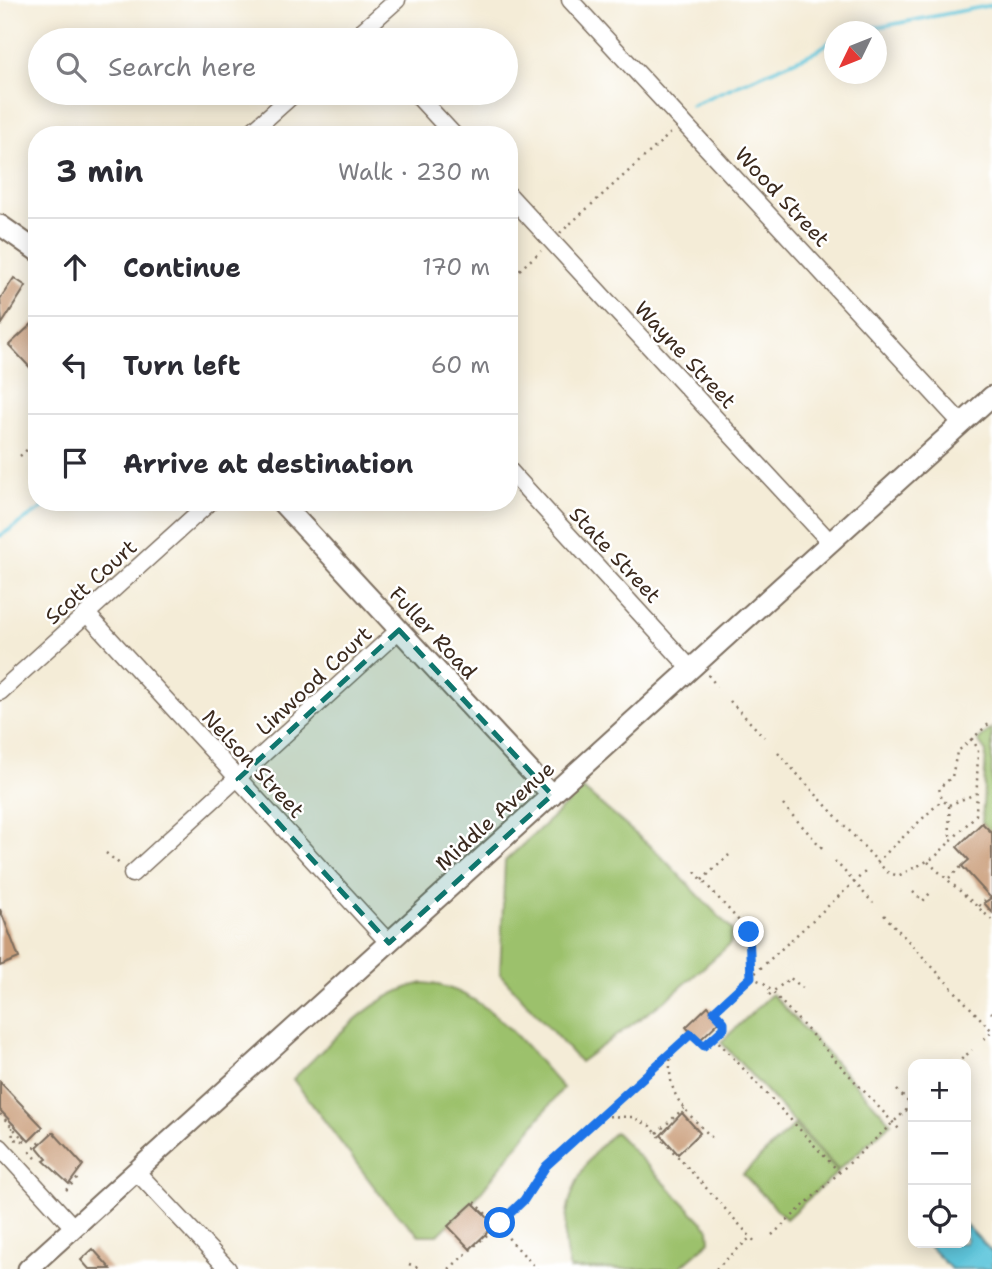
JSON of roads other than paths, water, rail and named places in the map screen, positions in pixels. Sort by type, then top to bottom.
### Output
[{"type":"street","points":[[369,28],[397,0]]},
{"type":"street","name":"Wood Street","points":[[570,0],[962,424]]},
{"type":"street","points":[[258,126],[282,105]]},
{"type":"street","points":[[426,105],[446,126]]},
{"type":"street","name":"Wayne Street","points":[[518,205],[831,543]]},
{"type":"street","points":[[0,225],[28,245]]},
{"type":"street","name":"Middle Avenue","points":[[28,1269],[992,396]]},
{"type":"street","name":"State Street","points":[[518,480],[690,668]]},
{"type":"street","name":"Scott Court","points":[[0,692],[200,511]]},
{"type":"street","name":"Fuller Road","points":[[289,511],[552,795]]},
{"type":"street","name":"Nelson Street","points":[[87,614],[389,943]]},
{"type":"street","name":"Linwood Court","points":[[132,874],[399,631]]},
{"type":"street","points":[[0,1147],[74,1228]]},
{"type":"street","points":[[136,1171],[228,1269]]},
{"type":"water","points":[[971,1230],[992,1252],[992,1269],[951,1269],[931,1248],[971,1248]]},
{"type":"waterway","points":[[887,25],[992,5]]},
{"type":"waterway","points":[[691,105],[824,46]]},
{"type":"waterway","points":[[0,536],[38,511]]}]
